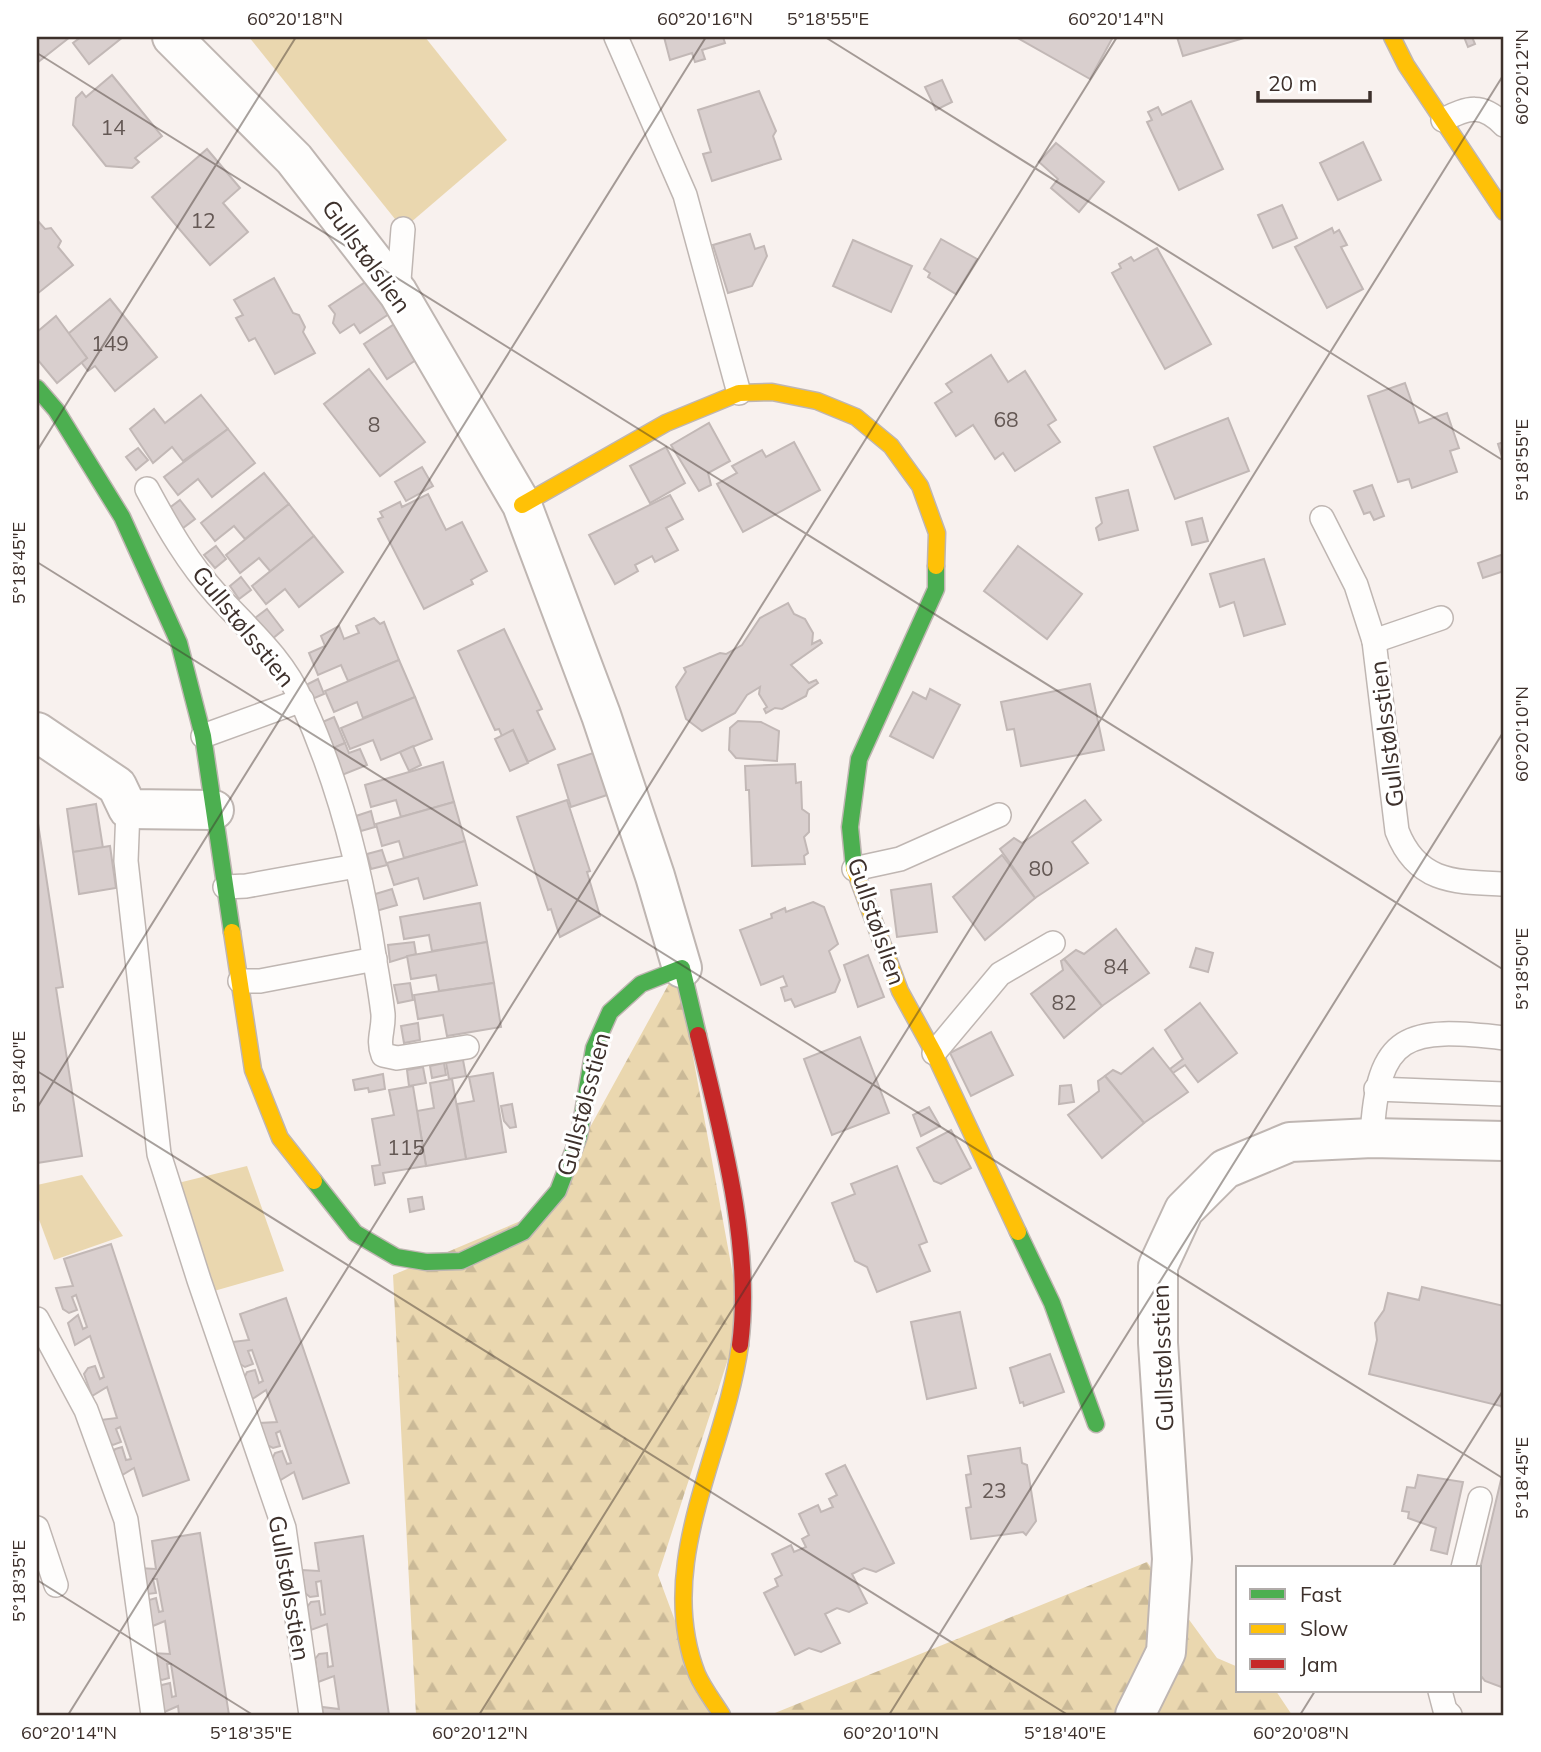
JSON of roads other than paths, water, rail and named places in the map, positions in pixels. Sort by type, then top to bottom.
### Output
[{"type":"street","name":"Gullstølslien","points":[[172,37],[294,159],[398,293],[522,505],[601,715],[655,876],[682,968]]},
{"type":"street","points":[[1392,37],[1406,65],[1504,212]]},
{"type":"street","name":"Gullstølsstien","points":[[37,388],[56,410],[122,517],[178,643],[203,736],[253,1070],[280,1138],[316,1188],[355,1233],[396,1257],[426,1262],[461,1261],[523,1232],[558,1191],[579,1136],[594,1048],[610,1012],[640,984],[682,968]]},
{"type":"street","name":"Gullstølslien","points":[[522,505],[666,423],[739,393],[772,392],[817,401],[856,417],[891,446],[920,486],[937,533],[936,589],[859,758],[850,827],[854,869],[900,991],[934,1053],[1052,1303],[1096,1424]]},
{"type":"street","points":[[40,739],[117,786],[128,809],[214,810]]},
{"type":"street","points":[[682,968],[734,1208],[744,1300],[734,1380],[695,1507],[683,1579],[686,1639],[709,1699],[722,1715]]},
{"type":"street","name":"Gullstølsstien","points":[[1135,1715],[1166,1652],[1172,1559],[1158,1343],[1158,1266],[1184,1210],[1225,1169],[1290,1142],[1373,1138],[1504,1142]]},
{"type":"lane","points":[[616,37],[685,195],[739,393]]},
{"type":"lane","points":[[1443,120],[1465,109],[1490,111],[1504,125]]},
{"type":"lane","points":[[398,293],[403,229]]},
{"type":"lane","name":"Gullstølsstien","points":[[146,489],[177,543],[215,593],[267,646],[302,700],[332,781],[356,866],[375,959],[383,1017],[378,1043],[383,1055],[397,1058],[467,1047]]},
{"type":"lane","name":"Gullstølsstien","points":[[1322,519],[1356,585],[1374,641],[1397,831],[1404,849],[1418,865],[1435,876],[1460,882],[1504,884]]},
{"type":"lane","points":[[1374,641],[1441,618]]},
{"type":"lane","points":[[203,736],[302,700]]},
{"type":"lane","name":"Gullstølsstien","points":[[128,809],[126,861],[159,1154],[198,1280],[284,1528],[311,1715]]},
{"type":"lane","points":[[854,869],[900,859],[999,815]]},
{"type":"lane","points":[[225,887],[246,886],[356,866]]},
{"type":"lane","points":[[934,1053],[1000,974],[1053,943]]},
{"type":"lane","points":[[240,981],[260,981],[375,959]]},
{"type":"lane","points":[[1373,1138],[1376,1089],[1393,1053],[1408,1039],[1447,1032],[1504,1038]]},
{"type":"lane","points":[[1376,1089],[1504,1094]]},
{"type":"lane","points":[[37,1319],[86,1410],[126,1520],[153,1715]]},
{"type":"lane","points":[[1463,1566],[1480,1499]]},
{"type":"lane","points":[[37,1528],[56,1585]]},
{"type":"lane","points":[[1440,1692],[1445,1710],[1450,1715]]}]
